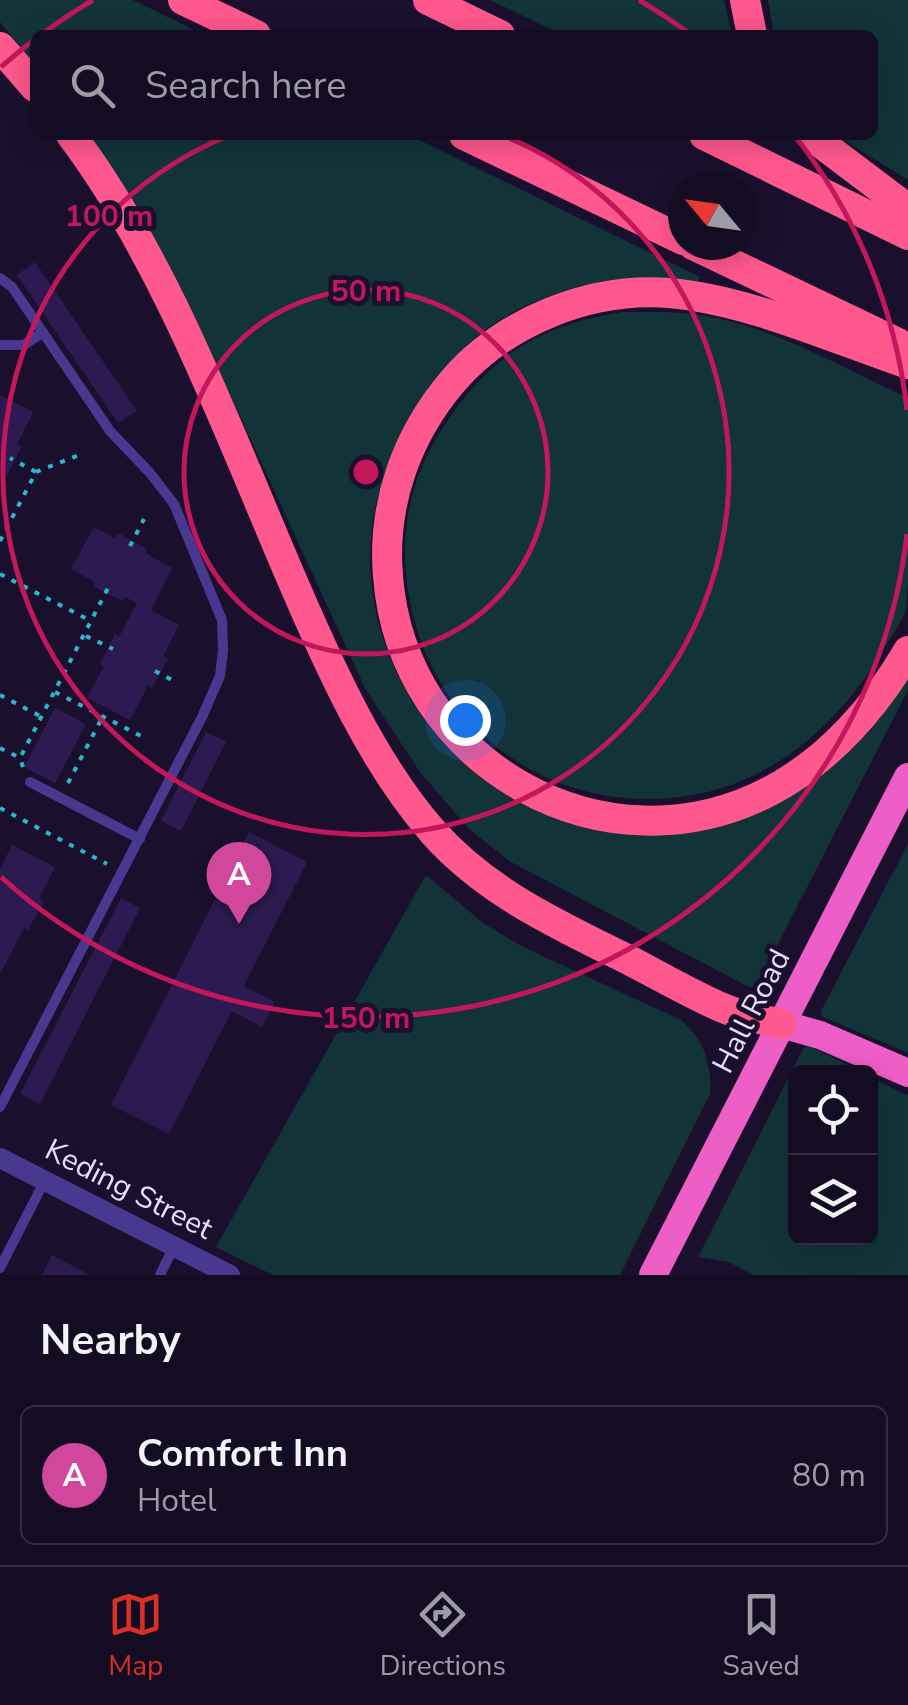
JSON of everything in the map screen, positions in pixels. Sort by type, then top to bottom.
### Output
[{"type":"highway","points":[[183,0],[246,30]]},
{"type":"highway","points":[[428,0],[490,30]]},
{"type":"highway","points":[[744,0],[751,30]]},
{"type":"highway","points":[[0,47],[30,81]]},
{"type":"highway","points":[[74,140],[147,259],[193,353],[318,640],[352,707],[433,832],[476,873],[531,909],[726,1009],[820,1034],[908,1073]]},
{"type":"highway","points":[[474,140],[668,233]]},
{"type":"highway","points":[[714,140],[908,234]]},
{"type":"highway","points":[[817,140],[908,209]]},
{"type":"highway","points":[[724,260],[908,348]]},
{"type":"highway","points":[[908,364],[698,296],[643,292],[550,312],[492,346],[442,394],[406,454],[396,484],[386,552],[388,587],[405,655],[420,686],[458,738],[503,777],[533,794],[598,815],[661,821],[690,818],[773,790],[822,756],[847,732],[893,676],[908,651]]},
{"type":"highway","name":"Hall Road","points":[[653,1275],[908,777]]},
{"type":"street","name":"Keding Street","points":[[0,1158],[230,1275]]},
{"type":"lane","points":[[0,278],[12,287],[110,431],[174,504],[222,620],[224,650],[220,676],[0,1107]]},
{"type":"lane","points":[[0,345],[24,344],[42,332]]},
{"type":"lane","points":[[30,782],[140,838]]},
{"type":"lane","points":[[0,1268],[45,1180]]},
{"type":"lane","points":[[160,1275],[174,1246]]},
{"type":"path","points":[[0,541],[36,472],[79,455]]},
{"type":"path","points":[[10,458],[36,472]]},
{"type":"path","points":[[130,546],[144,519]]},
{"type":"path","points":[[0,574],[92,621]]},
{"type":"path","points":[[20,758],[108,588]]},
{"type":"path","points":[[84,635],[113,649]]},
{"type":"path","points":[[156,671],[174,681]]},
{"type":"path","points":[[55,692],[145,738]]},
{"type":"path","points":[[0,695],[42,717]]},
{"type":"path","points":[[66,788],[103,716]]},
{"type":"path","points":[[0,748],[20,758],[23,766]]},
{"type":"path","points":[[0,809],[109,865]]},
{"type":"green space","points":[[0,0],[133,0],[194,30],[30,30],[30,58],[0,22]]},
{"type":"green space","points":[[490,0],[724,0],[731,30],[553,30]]},
{"type":"green space","points":[[768,0],[908,0],[908,180],[844,140],[878,140],[878,30],[773,30]]},
{"type":"green space","points":[[93,140],[419,140],[700,277],[696,284],[630,278],[578,287],[511,313],[473,340],[450,367],[384,477],[371,532],[372,588],[384,642],[407,692],[439,738],[479,776],[526,806],[589,826],[659,830],[699,827],[902,680],[908,683],[908,690],[756,987],[749,987],[511,862],[470,830],[420,772],[366,690],[203,336],[136,208]]},
{"type":"green space","points":[[623,312],[691,314],[755,329],[807,349],[908,398],[908,591],[900,622],[852,695],[807,741],[753,776],[692,795],[640,799],[592,793],[546,777],[505,754],[470,722],[442,684],[420,640],[408,590],[406,527],[415,487],[430,449],[459,405],[497,364],[518,349],[566,326]]},
{"type":"green space","points":[[908,844],[908,1053],[821,1016],[821,1011]]},
{"type":"green space","points":[[426,875],[483,923],[523,947],[681,1020],[701,1044],[710,1072],[710,1094],[620,1275],[273,1275],[216,1247]]},
{"type":"green space","points":[[809,1046],[848,1065],[795,1065],[804,1047]]},
{"type":"green space","points":[[788,1079],[788,1245],[878,1245],[878,1081],[908,1096],[908,1275],[753,1275],[729,1262],[698,1257]]},
{"type":"building","points":[[35,262],[137,411],[118,423],[17,275]]},
{"type":"building","points":[[0,395],[33,412],[7,476],[0,472]]},
{"type":"building","points":[[94,527],[115,538],[118,533],[172,568],[151,610],[179,625],[163,656],[168,659],[130,720],[87,698],[115,634],[119,637],[137,603],[125,597],[122,601],[71,569]]},
{"type":"building","points":[[55,708],[86,724],[55,783],[24,767]]},
{"type":"building","points":[[206,732],[226,742],[181,831],[161,821]]},
{"type":"building","points":[[249,832],[307,862],[244,986],[275,1002],[262,1027],[232,1011],[169,1134],[111,1105]]},
{"type":"building","points":[[12,845],[55,867],[39,898],[44,901],[28,930],[24,928],[0,974],[0,869]]},
{"type":"building","points":[[121,898],[140,908],[40,1104],[20,1094]]},
{"type":"building","points":[[52,1255],[90,1275],[42,1275]]},
{"type":"place","name":"Comfort Inn","points":[[239,924]]}]
